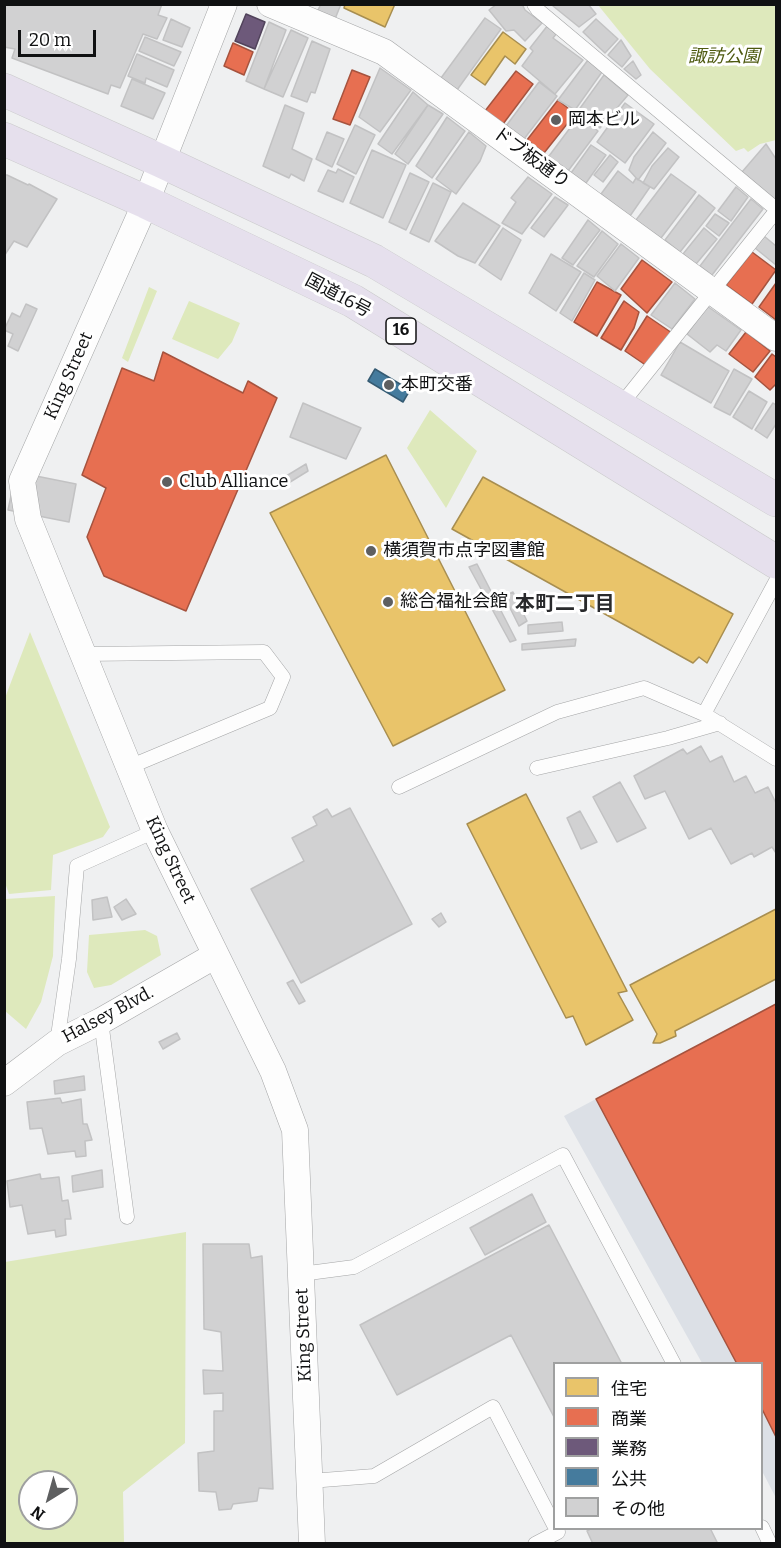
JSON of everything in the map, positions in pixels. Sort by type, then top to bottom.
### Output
[{"type":"highway","name":"16","points":[[4,90],[374,261],[777,500]]},
{"type":"highway","name":"国道16号","points":[[4,139],[146,202],[353,301],[777,562]]},
{"type":"street","name":"King Street","points":[[224,4],[146,202],[22,481],[28,519],[155,831],[273,1071],[296,1130],[312,1544]]},
{"type":"street","name":"ドブ板通り","points":[[270,4],[384,52],[777,338]]},
{"type":"street","name":"Halsey Blvd.","points":[[4,1083],[57,1043],[101,1021],[216,955]]},
{"type":"lane","points":[[534,4],[538,10],[777,210],[619,408]]},
{"type":"lane","points":[[704,714],[777,580]]},
{"type":"lane","points":[[83,654],[264,652],[283,677],[270,708],[129,767]]},
{"type":"lane","points":[[399,787],[557,712],[644,688],[704,714],[777,759]]},
{"type":"lane","points":[[537,768],[668,738],[720,723]]},
{"type":"lane","points":[[57,1043],[69,959],[77,866],[155,831]]},
{"type":"lane","points":[[101,1021],[128,1217]]},
{"type":"lane","points":[[301,1274],[354,1267],[563,1155],[673,1362]]},
{"type":"lane","points":[[310,1481],[374,1476],[493,1407],[553,1521]]},
{"type":"lane","points":[[763,1529],[770,1544]]},
{"type":"lane","points":[[535,1544],[558,1532],[557,1530]]},
{"type":"shaded area","points":[[776,1003],[776,1498],[763,1473],[763,1362],[701,1362],[564,1116]]},
{"type":"green space","name":"諏訪公園","points":[[598,5],[776,5],[776,140],[760,144],[748,152],[744,148],[736,151],[650,69]]},
{"type":"green space","points":[[149,287],[157,291],[128,362],[122,358]]},
{"type":"green space","points":[[189,301],[240,323],[232,342],[218,359],[172,339]]},
{"type":"green space","points":[[430,410],[477,451],[446,508],[407,448]]},
{"type":"green space","points":[[30,632],[110,827],[103,837],[53,855],[51,890],[9,894],[4,880],[5,698]]},
{"type":"green space","points":[[55,896],[53,956],[41,1002],[26,1029],[5,1011],[5,899]]},
{"type":"green space","points":[[145,930],[157,936],[161,955],[111,985],[94,988],[87,972],[89,935]]},
{"type":"green space","points":[[186,1232],[185,1443],[123,1492],[124,1543],[5,1543],[5,1262]]},
{"type":"building: 住宅","points":[[345,4],[395,4],[385,27],[344,8]]},
{"type":"building: 住宅","points":[[503,32],[526,49],[515,64],[505,56],[485,85],[471,75]]},
{"type":"building: 住宅","name":"総合福祉会館","points":[[386,455],[505,690],[393,746],[270,513]]},
{"type":"building: 住宅","points":[[483,477],[733,614],[707,663],[699,657],[693,663],[452,529]]},
{"type":"building: 住宅","points":[[526,794],[627,991],[618,993],[633,1020],[586,1045],[573,1016],[566,1018],[467,824]]},
{"type":"building: 住宅","points":[[776,909],[776,979],[675,1031],[676,1036],[660,1043],[653,1043],[657,1034],[630,985]]},
{"type":"building: 商業","points":[[233,43],[253,52],[244,75],[224,66]]},
{"type":"building: 商業","points":[[352,70],[370,77],[350,125],[333,119]]},
{"type":"building: 商業","points":[[516,71],[533,84],[503,124],[485,111]]},
{"type":"building: 商業","name":"岡本ビル","points":[[558,100],[575,114],[544,153],[527,140]]},
{"type":"building: 商業","points":[[752,252],[776,270],[752,304],[726,285]]},
{"type":"building: 商業","points":[[642,260],[672,282],[647,313],[621,289]]},
{"type":"building: 商業","points":[[597,282],[621,295],[597,336],[574,322]]},
{"type":"building: 商業","points":[[776,283],[776,320],[759,307]]},
{"type":"building: 商業","points":[[624,301],[639,312],[634,328],[621,350],[601,338]]},
{"type":"building: 商業","points":[[647,316],[672,333],[647,366],[625,351]]},
{"type":"building: 商業","points":[[746,332],[770,351],[753,372],[729,354]]},
{"type":"building: 商業","name":"Club Alliance","points":[[163,352],[243,393],[248,381],[277,398],[186,611],[104,576],[87,537],[106,488],[82,475],[122,368],[154,381]]},
{"type":"building: 商業","points":[[772,354],[776,357],[776,384],[770,390],[755,377]]},
{"type":"building: 商業","points":[[776,1004],[776,1437],[763,1411],[763,1362],[736,1362],[596,1099]]},
{"type":"building: 業務","points":[[246,14],[265,22],[255,49],[235,41]]},
{"type":"building: 公共","name":"本町交番","points":[[375,369],[410,390],[403,402],[368,381]]},
{"type":"building: その他","points":[[4,4],[162,4],[158,15],[167,18],[157,39],[143,34],[120,88],[111,85],[108,94],[12,58],[15,49],[4,47]]},
{"type":"building: その他","points":[[321,4],[341,4],[335,19],[317,12]]},
{"type":"building: その他","points":[[497,4],[522,4],[525,10],[542,23],[525,41],[514,30],[506,31],[489,10]]},
{"type":"building: その他","points":[[555,4],[588,4],[596,14],[579,27],[553,6]]},
{"type":"building: その他","points":[[485,18],[501,29],[457,90],[441,78]]},
{"type":"building: その他","points":[[171,19],[190,28],[182,47],[163,40]]},
{"type":"building: その他","points":[[596,19],[618,39],[605,53],[583,32]]},
{"type":"building: その他","points":[[269,22],[286,30],[264,89],[246,81]]},
{"type":"building: その他","points":[[548,25],[557,33],[553,38],[583,60],[555,94],[522,66],[533,51],[530,48]]},
{"type":"building: その他","points":[[291,30],[308,38],[283,97],[264,89]]},
{"type":"building: その他","points":[[145,37],[181,52],[174,66],[139,51]]},
{"type":"building: その他","points":[[621,40],[631,56],[622,67],[608,55]]},
{"type":"building: その他","points":[[312,41],[330,49],[315,93],[311,92],[307,102],[291,96]]},
{"type":"building: その他","points":[[137,54],[174,70],[167,87],[146,78],[145,83],[128,76]]},
{"type":"building: その他","points":[[588,60],[602,72],[575,110],[558,100]]},
{"type":"building: その他","points":[[633,61],[641,75],[636,79],[624,69]]},
{"type":"building: その他","points":[[380,68],[411,90],[380,132],[359,117]]},
{"type":"building: その他","points":[[604,75],[628,95],[600,128],[578,111]]},
{"type":"building: その他","points":[[132,79],[165,93],[153,119],[121,106]]},
{"type":"building: その他","points":[[539,82],[557,96],[524,139],[506,126]]},
{"type":"building: その他","points":[[413,92],[428,105],[392,154],[378,144]]},
{"type":"building: その他","points":[[625,103],[654,124],[625,163],[597,142]]},
{"type":"building: その他","points":[[285,105],[304,113],[292,149],[312,159],[304,181],[291,174],[289,178],[263,166]]},
{"type":"building: その他","points":[[428,105],[443,114],[408,164],[395,154]]},
{"type":"building: その他","points":[[579,116],[598,131],[568,171],[549,156]]},
{"type":"building: その他","points":[[447,117],[465,131],[432,178],[416,166]]},
{"type":"building: その他","points":[[355,125],[375,135],[356,174],[337,164]]},
{"type":"building: その他","points":[[327,132],[344,139],[332,167],[316,159]]},
{"type":"building: その他","points":[[469,132],[486,146],[480,161],[456,194],[436,179]]},
{"type":"building: その他","points":[[653,132],[666,143],[638,180],[629,170],[634,157]]},
{"type":"building: その他","points":[[766,144],[776,159],[775,200],[742,172]]},
{"type":"building: その他","points":[[591,145],[606,155],[586,183],[571,173]]},
{"type":"building: その他","points":[[668,148],[679,157],[654,189],[643,183],[652,166]]},
{"type":"building: その他","points":[[372,150],[406,165],[383,218],[350,203]]},
{"type":"building: その他","points":[[610,155],[618,162],[603,182],[594,175]]},
{"type":"building: その他","points":[[338,169],[354,177],[343,202],[318,191],[328,170],[336,173]]},
{"type":"building: その他","points":[[618,171],[633,183],[636,178],[650,187],[630,216],[601,194]]},
{"type":"building: その他","points":[[410,173],[429,182],[406,230],[389,222]]},
{"type":"building: その他","points":[[671,174],[696,192],[661,238],[636,220]]},
{"type":"building: その他","points":[[4,175],[29,184],[57,199],[27,247],[14,241],[4,256]]},
{"type":"building: その他","points":[[528,177],[552,194],[522,234],[502,223],[516,202],[511,198]]},
{"type":"building: その他","points":[[433,183],[451,192],[429,242],[410,233]]},
{"type":"building: その他","points":[[736,187],[748,197],[731,221],[718,211]]},
{"type":"building: その他","points":[[699,195],[715,208],[680,252],[665,240]]},
{"type":"building: その他","points":[[555,197],[568,205],[544,237],[531,228]]},
{"type":"building: その他","points":[[751,199],[763,209],[712,275],[700,266]]},
{"type":"building: その他","points":[[463,203],[500,226],[475,263],[458,256],[435,241]]},
{"type":"building: その他","points":[[715,214],[729,223],[719,236],[706,226]]},
{"type":"building: その他","points":[[588,220],[600,230],[573,265],[562,258]]},
{"type":"building: その他","points":[[503,228],[521,240],[501,280],[479,265]]},
{"type":"building: その他","points":[[704,228],[717,239],[696,264],[683,254]]},
{"type":"building: その他","points":[[602,231],[618,244],[594,277],[577,266]]},
{"type":"building: その他","points":[[764,236],[776,246],[776,265],[755,248]]},
{"type":"building: その他","points":[[621,244],[639,258],[615,291],[597,276]]},
{"type":"building: その他","points":[[551,254],[581,272],[556,311],[529,293]]},
{"type":"building: その他","points":[[584,273],[595,280],[572,321],[560,313]]},
{"type":"building: その他","points":[[675,283],[695,299],[672,329],[651,315]]},
{"type":"building: その他","points":[[26,304],[37,309],[18,351],[8,346],[13,334],[4,330],[12,313],[20,317]]},
{"type":"building: その他","points":[[707,306],[741,330],[726,351],[717,345],[710,352],[687,334]]},
{"type":"building: その他","points":[[680,342],[729,371],[711,403],[661,375]]},
{"type":"building: その他","points":[[734,369],[752,379],[730,415],[714,407]]},
{"type":"building: その他","points":[[749,391],[767,402],[752,429],[733,417]]},
{"type":"building: その他","points":[[303,403],[361,428],[346,459],[290,437]]},
{"type":"building: その他","points":[[773,403],[776,405],[776,424],[767,438],[755,430]]},
{"type":"building: その他","points":[[306,464],[308,471],[282,487],[278,481]]},
{"type":"building: その他","points":[[16,472],[76,484],[69,522],[8,510]]},
{"type":"building: その他","points":[[477,564],[516,640],[510,642],[469,567]]},
{"type":"building: その他","points":[[513,592],[527,621],[519,626],[504,596]]},
{"type":"building: その他","points":[[562,622],[563,631],[528,634],[528,625]]},
{"type":"building: その他","points":[[576,639],[575,646],[522,650],[522,644]]},
{"type":"building: その他","points":[[701,746],[710,762],[722,756],[734,782],[746,776],[755,793],[768,787],[776,803],[776,853],[772,847],[754,857],[752,853],[731,864],[711,828],[689,839],[665,791],[645,799],[634,776],[683,749],[687,754]]},
{"type":"building: その他","points":[[620,782],[646,828],[617,842],[593,797]]},
{"type":"building: その他","points":[[350,808],[412,924],[301,983],[251,889],[304,861],[292,838],[317,825],[313,817],[327,809],[332,817]]},
{"type":"building: その他","points":[[580,811],[597,842],[581,849],[567,818]]},
{"type":"building: その他","points":[[107,897],[112,917],[93,920],[92,900]]},
{"type":"building: その他","points":[[126,899],[136,914],[122,920],[114,907]]},
{"type":"building: その他","points":[[441,913],[446,922],[439,927],[432,919]]},
{"type":"building: その他","points":[[293,980],[305,1001],[299,1004],[287,983]]},
{"type":"building: その他","points":[[177,1033],[180,1039],[163,1049],[159,1042]]},
{"type":"building: その他","points":[[84,1076],[85,1090],[55,1094],[54,1081]]},
{"type":"building: その他","points":[[60,1098],[62,1103],[81,1099],[83,1124],[87,1124],[92,1140],[85,1141],[86,1156],[76,1157],[75,1151],[48,1154],[42,1128],[30,1129],[27,1102]]},
{"type":"building: その他","points":[[102,1170],[103,1187],[73,1192],[72,1176]]},
{"type":"building: その他","points":[[40,1174],[41,1179],[59,1177],[62,1201],[68,1200],[71,1219],[65,1219],[66,1235],[56,1237],[55,1230],[28,1234],[22,1205],[10,1207],[7,1181]]},
{"type":"building: その他","points":[[532,1194],[546,1222],[485,1255],[470,1228]]},
{"type":"building: その他","points":[[549,1225],[621,1362],[553,1362],[553,1415],[511,1335],[397,1395],[360,1325]]},
{"type":"building: その他","points":[[203,1244],[249,1244],[251,1258],[262,1256],[273,1489],[259,1488],[257,1501],[233,1504],[231,1509],[219,1510],[216,1492],[199,1491],[198,1453],[214,1451],[214,1411],[223,1411],[223,1393],[204,1394],[203,1370],[223,1371],[221,1332],[204,1329]]},
{"type":"building: その他","points":[[711,1530],[718,1544],[593,1544],[587,1531]]},
{"type":"place","name":"岡本ビル","points":[[556,120]]},
{"type":"place","name":"本町交番","points":[[389,385]]},
{"type":"place","name":"Club Alliance","points":[[167,482]]},
{"type":"place","name":"横須賀市点字図書館","points":[[371,551]]},
{"type":"place","name":"総合福祉会館","points":[[388,602]]},
{"type":"district","name":"本町二丁目","points":[[565,604]]}]
